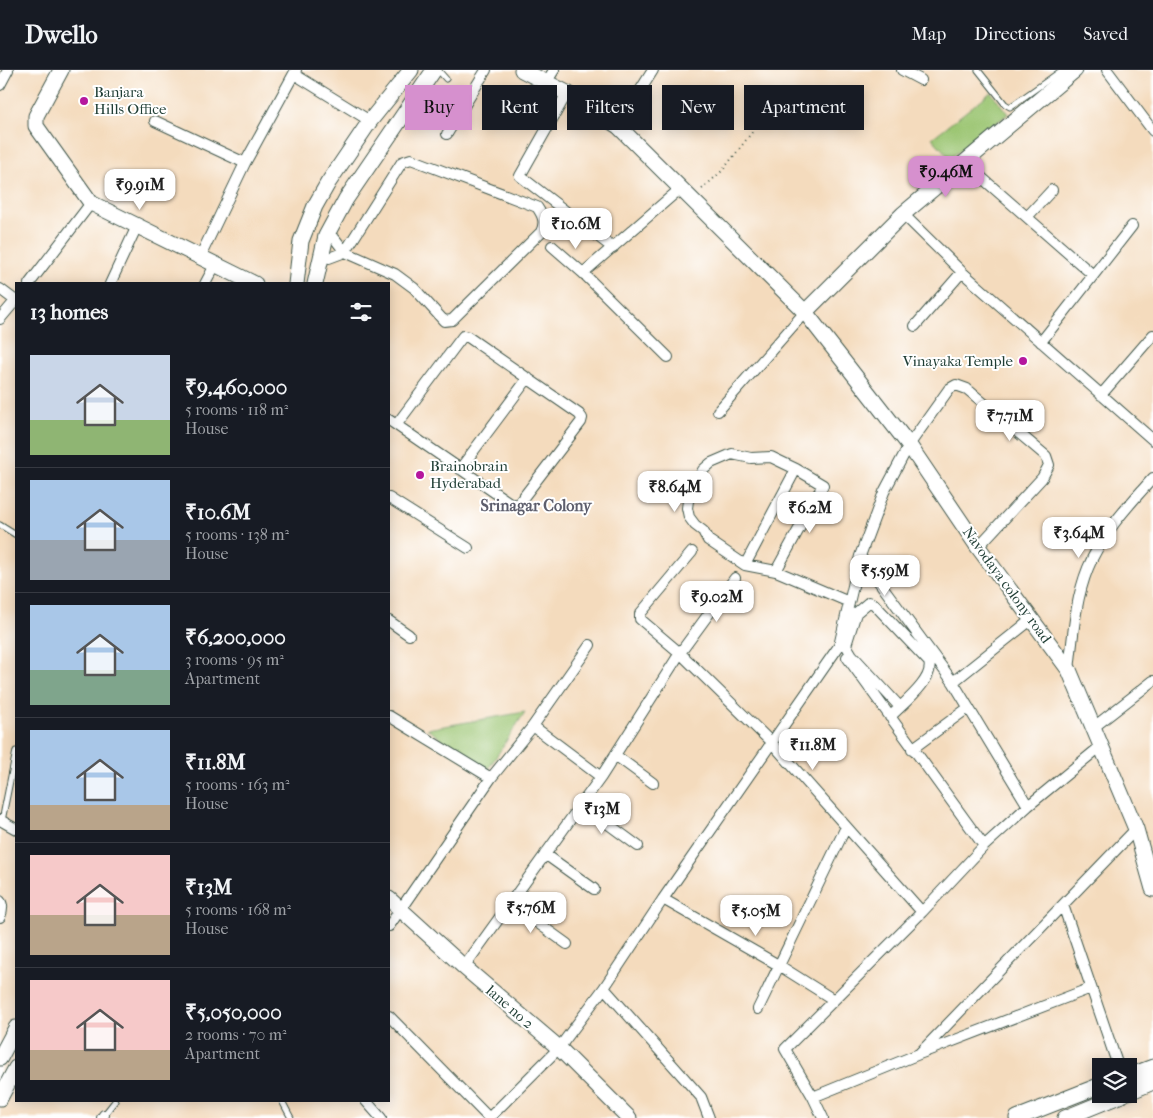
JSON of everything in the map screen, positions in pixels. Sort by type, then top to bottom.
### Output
[{"type":"street","points":[[0,85],[8,70]]},
{"type":"street","points":[[61,70],[36,116],[36,126],[91,203],[251,282]]},
{"type":"street","points":[[296,282],[301,241],[315,206],[328,183],[370,121],[411,70]]},
{"type":"street","points":[[424,85],[434,70]]},
{"type":"street","points":[[447,134],[486,70]]},
{"type":"street","name":"Navodaya colony road","points":[[522,70],[550,76],[567,93]]},
{"type":"street","points":[[644,85],[653,70]]},
{"type":"street","points":[[902,70],[924,80]]},
{"type":"street","points":[[718,411],[805,312],[903,214],[965,163],[1053,81],[1075,70]]},
{"type":"street","points":[[1107,70],[1153,131]]},
{"type":"street","points":[[200,258],[245,163],[295,72],[370,121]]},
{"type":"street","points":[[567,93],[520,176],[613,248]]},
{"type":"street","points":[[316,282],[326,236],[346,199],[405,113]]},
{"type":"street","points":[[155,121],[245,163]]},
{"type":"street","name":"Navodaya colony road","points":[[622,130],[805,312],[909,445],[978,547],[1069,670],[1136,829],[1153,889]]},
{"type":"street","points":[[322,256],[329,258],[345,252],[402,162],[411,159],[536,207],[543,216],[544,226],[541,232],[452,320],[444,321],[414,288],[395,274],[345,252],[335,238],[326,236]]},
{"type":"street","points":[[965,163],[1093,275]]},
{"type":"street","points":[[1028,217],[1052,190]]},
{"type":"street","points":[[583,273],[685,193]]},
{"type":"street","points":[[31,282],[91,203]]},
{"type":"street","points":[[903,214],[962,272],[1153,440]]},
{"type":"street","points":[[111,282],[137,226]]},
{"type":"street","points":[[1041,342],[1132,226]]},
{"type":"street","points":[[552,246],[583,273],[668,357]]},
{"type":"street","points":[[206,282],[215,265]]},
{"type":"street","points":[[915,326],[962,272]]},
{"type":"street","points":[[0,289],[15,300]]},
{"type":"street","points":[[0,319],[15,302]]},
{"type":"street","points":[[1101,395],[1153,335]]},
{"type":"street","points":[[463,336],[468,337],[528,378],[582,418],[581,422],[519,503],[513,505],[393,422],[463,336]]},
{"type":"street","points":[[460,469],[528,378]]},
{"type":"street","points":[[390,1017],[489,1118],[559,1048],[604,988],[663,899],[838,646],[860,556],[884,492],[909,445],[949,389],[956,386],[967,389],[1046,456],[1049,465],[1042,478],[978,547]]},
{"type":"street","points":[[776,571],[822,485],[796,469],[771,457],[751,458],[732,454],[711,463],[703,470],[688,501],[687,508],[689,517],[703,531],[708,540],[745,565],[776,571],[849,602]]},
{"type":"street","points":[[745,565],[796,469]]},
{"type":"street","points":[[1069,670],[1077,607],[1088,568],[1113,524],[1153,478]]},
{"type":"street","points":[[390,499],[468,548]]},
{"type":"street","points":[[692,552],[640,617],[643,622],[680,653],[772,743],[922,912]]},
{"type":"street","points":[[860,556],[953,682],[1028,806]]},
{"type":"street","points":[[464,967],[601,777],[680,653],[735,578]]},
{"type":"street","points":[[890,717],[900,707],[922,685],[929,675],[931,667],[929,662],[895,626],[874,604],[869,602],[856,614],[846,644],[852,655],[900,707]]},
{"type":"street","points":[[953,682],[1032,619]]},
{"type":"street","points":[[390,622],[409,635]]},
{"type":"street","points":[[390,925],[491,778],[533,726],[590,645]]},
{"type":"street","points":[[838,646],[984,846]]},
{"type":"street","points":[[1094,727],[1153,681]]},
{"type":"street","points":[[912,749],[968,708]]},
{"type":"street","points":[[390,720],[491,778]]},
{"type":"street","points":[[533,726],[601,777]]},
{"type":"street","points":[[823,1118],[785,1049],[922,912],[984,846],[1028,806],[1102,746]]},
{"type":"street","points":[[615,755],[654,783]]},
{"type":"street","points":[[581,804],[638,846]]},
{"type":"street","points":[[1,820],[15,828]]},
{"type":"street","points":[[758,1010],[846,827]]},
{"type":"street","points":[[919,1054],[1136,829]]},
{"type":"street","points":[[545,854],[594,889]]},
{"type":"street","points":[[663,899],[780,966],[834,1000]]},
{"type":"street","name":"lane no 2","points":[[390,900],[464,967],[559,1048],[629,1118]]},
{"type":"street","points":[[0,901],[2,903],[0,917]]},
{"type":"street","points":[[510,903],[567,944]]},
{"type":"street","points":[[1063,904],[1115,1058]]},
{"type":"street","points":[[604,988],[700,1097],[710,1118]]},
{"type":"street","points":[[813,1097],[1091,988]]},
{"type":"street","points":[[0,1058],[15,1030]]},
{"type":"street","points":[[1137,1073],[1153,1068]]},
{"type":"street","points":[[0,1098],[15,1070]]},
{"type":"street","points":[[1137,1089],[1153,1082]]},
{"type":"street","points":[[1017,1118],[1092,1089]]},
{"type":"street","points":[[367,1102],[381,1118]]},
{"type":"street","points":[[1065,1118],[1102,1103]]},
{"type":"lane","points":[[438,70],[446,79]]},
{"type":"lane","points":[[978,70],[1010,107],[1053,81],[1062,70]]},
{"type":"lane","points":[[0,525],[15,534]]},
{"type":"lane","points":[[1,820],[15,756]]},
{"type":"lane","points":[[103,1116],[114,1102]]},
{"type":"lane","points":[[283,1102],[291,1118]]},
{"type":"path","points":[[685,193],[716,177],[753,131]]},
{"type":"green space","points":[[991,92],[1008,114],[950,158],[932,138]]},
{"type":"green space","points":[[525,712],[487,771],[427,729]]},
{"type":"place","name":"Banjara Hills Office","points":[[84,101]]},
{"type":"place","name":"Vinayaka Temple","points":[[1023,361]]},
{"type":"place","name":"Brainobrain Hyderabad","points":[[420,475]]},
{"type":"district","name":"Srinagar Colony","points":[[536,505]]}]
